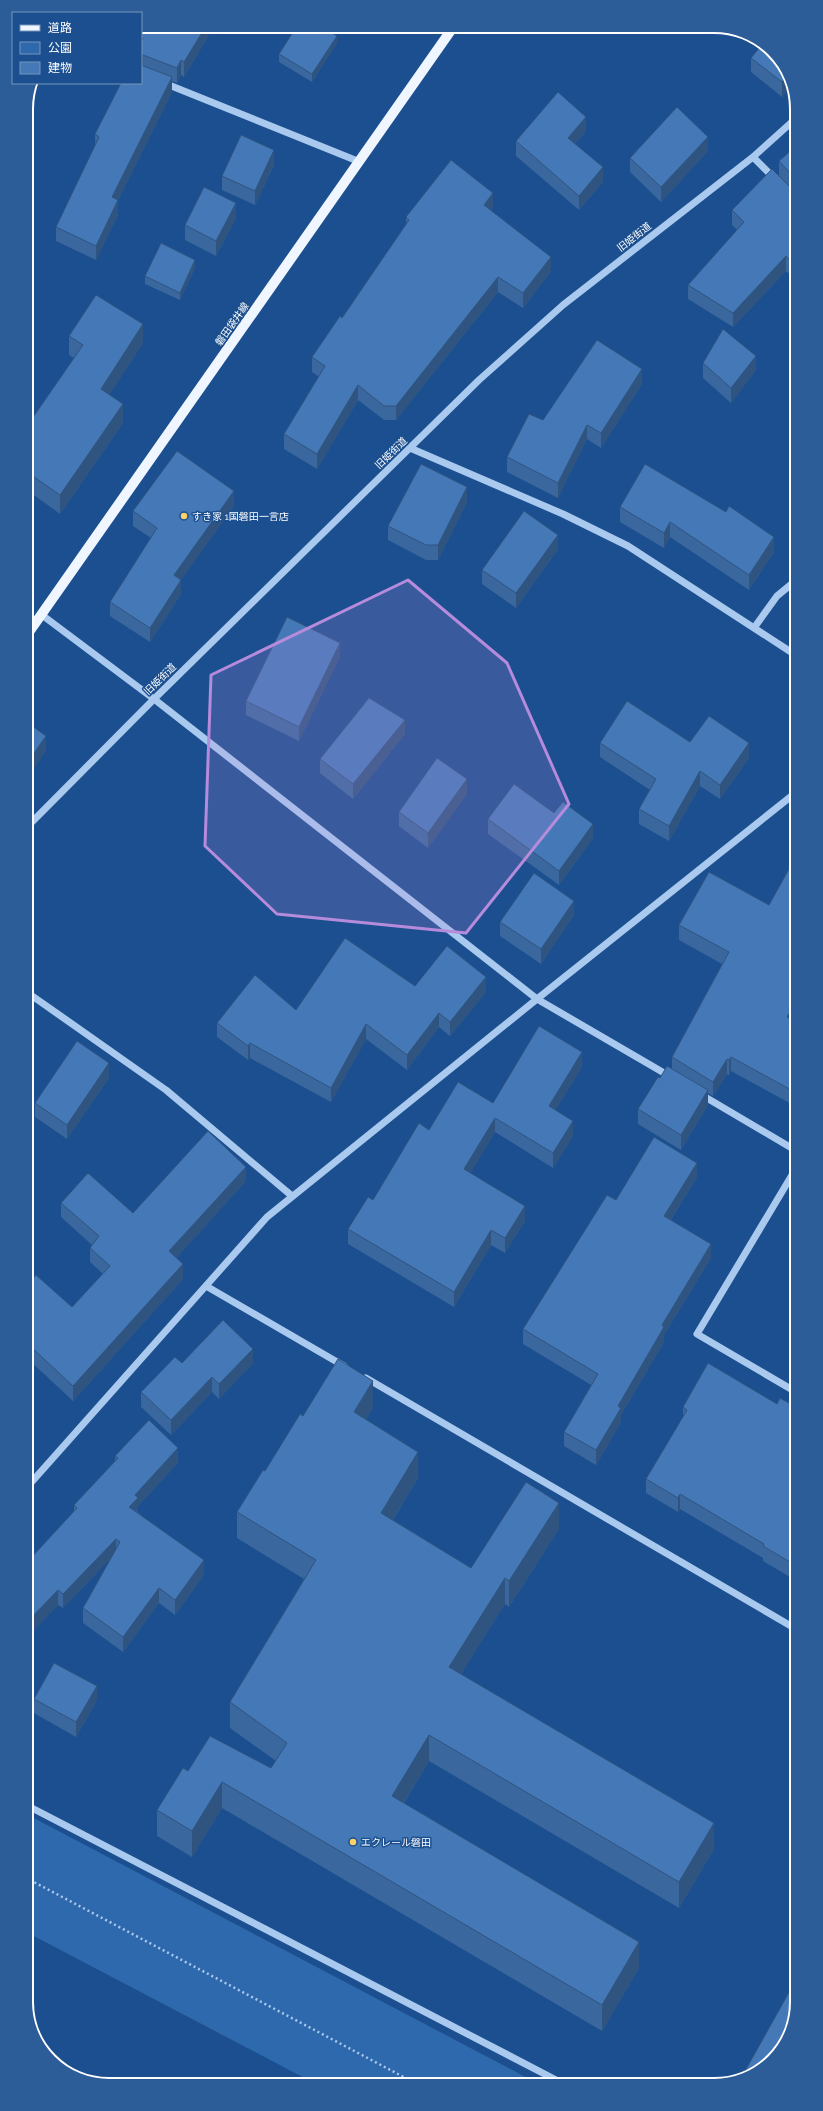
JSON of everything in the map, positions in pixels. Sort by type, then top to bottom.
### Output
[{"type":"main road","name":"磐田袋井線","points":[[33,627],[449,33]]},
{"type":"street","points":[[156,80],[360,162]]},
{"type":"street","name":"旧姫街道","points":[[33,821],[154,699],[479,380],[563,305],[753,157],[789,125]]},
{"type":"street","points":[[753,157],[778,182]]},
{"type":"street","points":[[410,448],[563,514],[628,546],[790,651]]},
{"type":"street","points":[[754,628],[777,596],[790,585]]},
{"type":"street","points":[[42,615],[154,699],[537,999],[680,1082]]},
{"type":"street","points":[[33,1481],[267,1217],[790,797]]},
{"type":"street","points":[[33,997],[166,1090],[292,1196]]},
{"type":"street","points":[[693,1090],[790,1147]]},
{"type":"street","points":[[790,1178],[697,1334],[790,1388]]},
{"type":"street","points":[[206,1286],[350,1370]]},
{"type":"street","points":[[357,1374],[790,1626]]},
{"type":"street","points":[[33,1809],[552,2078]]},
{"type":"path","points":[[33,1882],[406,2078]]},
{"type":"highlighted area","points":[[408,580],[507,663],[569,804],[466,933],[277,914],[205,846],[211,675]]},
{"type":"green space","points":[[33,1818],[527,2078],[304,2078],[33,1936]]},
{"type":"building","points":[[142,33],[202,33],[184,62],[181,60],[177,68],[142,55]]},
{"type":"building","points":[[292,33],[332,33],[337,36],[312,74],[279,54]]},
{"type":"building","points":[[759,48],[768,55],[780,71],[784,79],[782,82],[751,58]]},
{"type":"building","points":[[142,65],[172,77],[112,197],[118,200],[96,246],[56,227],[99,137],[95,134],[120,84],[142,84]]},
{"type":"building","points":[[558,92],[586,117],[568,138],[603,167],[579,196],[516,141]]},
{"type":"building","points":[[677,107],[708,137],[661,187],[630,158]]},
{"type":"building","points":[[241,135],[274,150],[255,191],[222,176]]},
{"type":"building","points":[[790,152],[790,173],[779,161]]},
{"type":"building","points":[[451,160],[493,193],[484,205],[551,257],[523,293],[498,277],[396,406],[384,406],[358,385],[317,454],[284,434],[325,366],[312,357],[340,316],[342,318],[409,220],[406,217]]},
{"type":"building","points":[[772,169],[790,187],[790,260],[786,256],[733,313],[688,285],[744,222],[732,210]]},
{"type":"building","points":[[204,187],[236,203],[216,241],[185,225]]},
{"type":"building","points":[[161,243],[195,260],[180,293],[145,276]]},
{"type":"building","points":[[96,295],[143,324],[101,389],[123,404],[60,495],[33,476],[33,417],[83,345],[69,336]]},
{"type":"building","points":[[723,329],[756,356],[731,388],[703,363]]},
{"type":"building","points":[[597,340],[642,369],[601,433],[587,425],[558,483],[507,457],[529,414],[543,420]]},
{"type":"building","points":[[177,451],[234,491],[174,575],[181,580],[150,628],[110,602],[157,528],[133,511]]},
{"type":"building","points":[[421,464],[467,487],[438,545],[426,545],[388,526]]},
{"type":"building","points":[[645,464],[726,512],[729,506],[774,537],[749,575],[670,522],[664,533],[620,507]]},
{"type":"building","points":[[524,511],[558,535],[516,593],[482,570]]},
{"type":"building","points":[[287,617],[340,643],[299,727],[246,701]]},
{"type":"building","points":[[369,698],[405,720],[353,784],[320,759]]},
{"type":"building","points":[[627,701],[690,742],[709,716],[749,743],[720,785],[700,771],[669,826],[639,809],[656,779],[600,743]]},
{"type":"building","points":[[33,727],[46,736],[33,755]]},
{"type":"building","points":[[437,758],[467,779],[428,833],[399,812]]},
{"type":"building","points":[[514,784],[554,813],[563,802],[593,824],[559,871],[488,819]]},
{"type":"building","points":[[790,867],[790,1012],[787,1017],[790,1019],[790,1089],[731,1057],[729,1060],[727,1059],[713,1082],[672,1057],[729,952],[679,925],[709,872],[769,905]]},
{"type":"building","points":[[534,873],[574,901],[541,949],[500,922]]},
{"type":"building","points":[[345,938],[415,986],[447,946],[486,977],[450,1022],[439,1013],[407,1055],[366,1024],[331,1088],[250,1043],[248,1046],[217,1023],[255,975],[296,1010]]},
{"type":"building","points":[[539,1026],[582,1052],[549,1106],[573,1121],[553,1153],[495,1118],[464,1169],[525,1206],[505,1238],[491,1230],[454,1292],[348,1229],[368,1197],[373,1200],[419,1123],[429,1130],[458,1082],[493,1103]]},
{"type":"building","points":[[77,1041],[109,1063],[67,1125],[35,1103]]},
{"type":"building","points":[[667,1066],[708,1090],[681,1135],[638,1109],[658,1077],[660,1078]]},
{"type":"building","points":[[208,1131],[246,1167],[169,1251],[183,1264],[73,1386],[33,1349],[33,1278],[36,1275],[72,1307],[110,1266],[90,1248],[99,1236],[61,1203],[88,1173],[133,1213]]},
{"type":"building","points":[[654,1137],[697,1163],[664,1216],[711,1244],[662,1325],[664,1327],[618,1406],[621,1408],[596,1450],[564,1432],[598,1374],[523,1329],[607,1195],[616,1200]]},
{"type":"building","points":[[223,1320],[253,1349],[219,1384],[212,1377],[171,1420],[141,1392],[175,1357],[182,1363]]},
{"type":"building","points":[[338,1359],[373,1381],[354,1412],[418,1452],[381,1513],[471,1568],[526,1482],[559,1503],[509,1581],[505,1578],[449,1667],[714,1823],[679,1882],[429,1735],[392,1796],[639,1942],[602,2005],[222,1782],[192,1831],[157,1810],[183,1768],[188,1771],[210,1736],[271,1768],[287,1743],[230,1702],[316,1560],[237,1512],[263,1470],[265,1471],[300,1414],[303,1416]]},
{"type":"building","points":[[708,1363],[777,1404],[780,1398],[790,1404],[790,1562],[763,1546],[764,1544],[680,1494],[678,1498],[646,1479],[687,1410],[683,1407]]},
{"type":"building","points":[[149,1420],[178,1448],[135,1495],[138,1498],[129,1507],[204,1560],[175,1600],[159,1588],[123,1637],[83,1608],[120,1542],[116,1539],[63,1594],[58,1590],[33,1616],[33,1556],[77,1508],[74,1505],[118,1458],[115,1456]]},
{"type":"building","points":[[54,1663],[97,1686],[76,1722],[34,1699]]},
{"type":"building","points":[[790,1991],[789,2012],[786,2027],[782,2036],[768,2056],[756,2065],[748,2070],[741,2073],[743,2070],[745,2071]]},
{"type":"place","name":"すき家 1国磐田一言店","points":[[184,516]]},
{"type":"place","name":"エクレール磐田","points":[[353,1842]]}]
